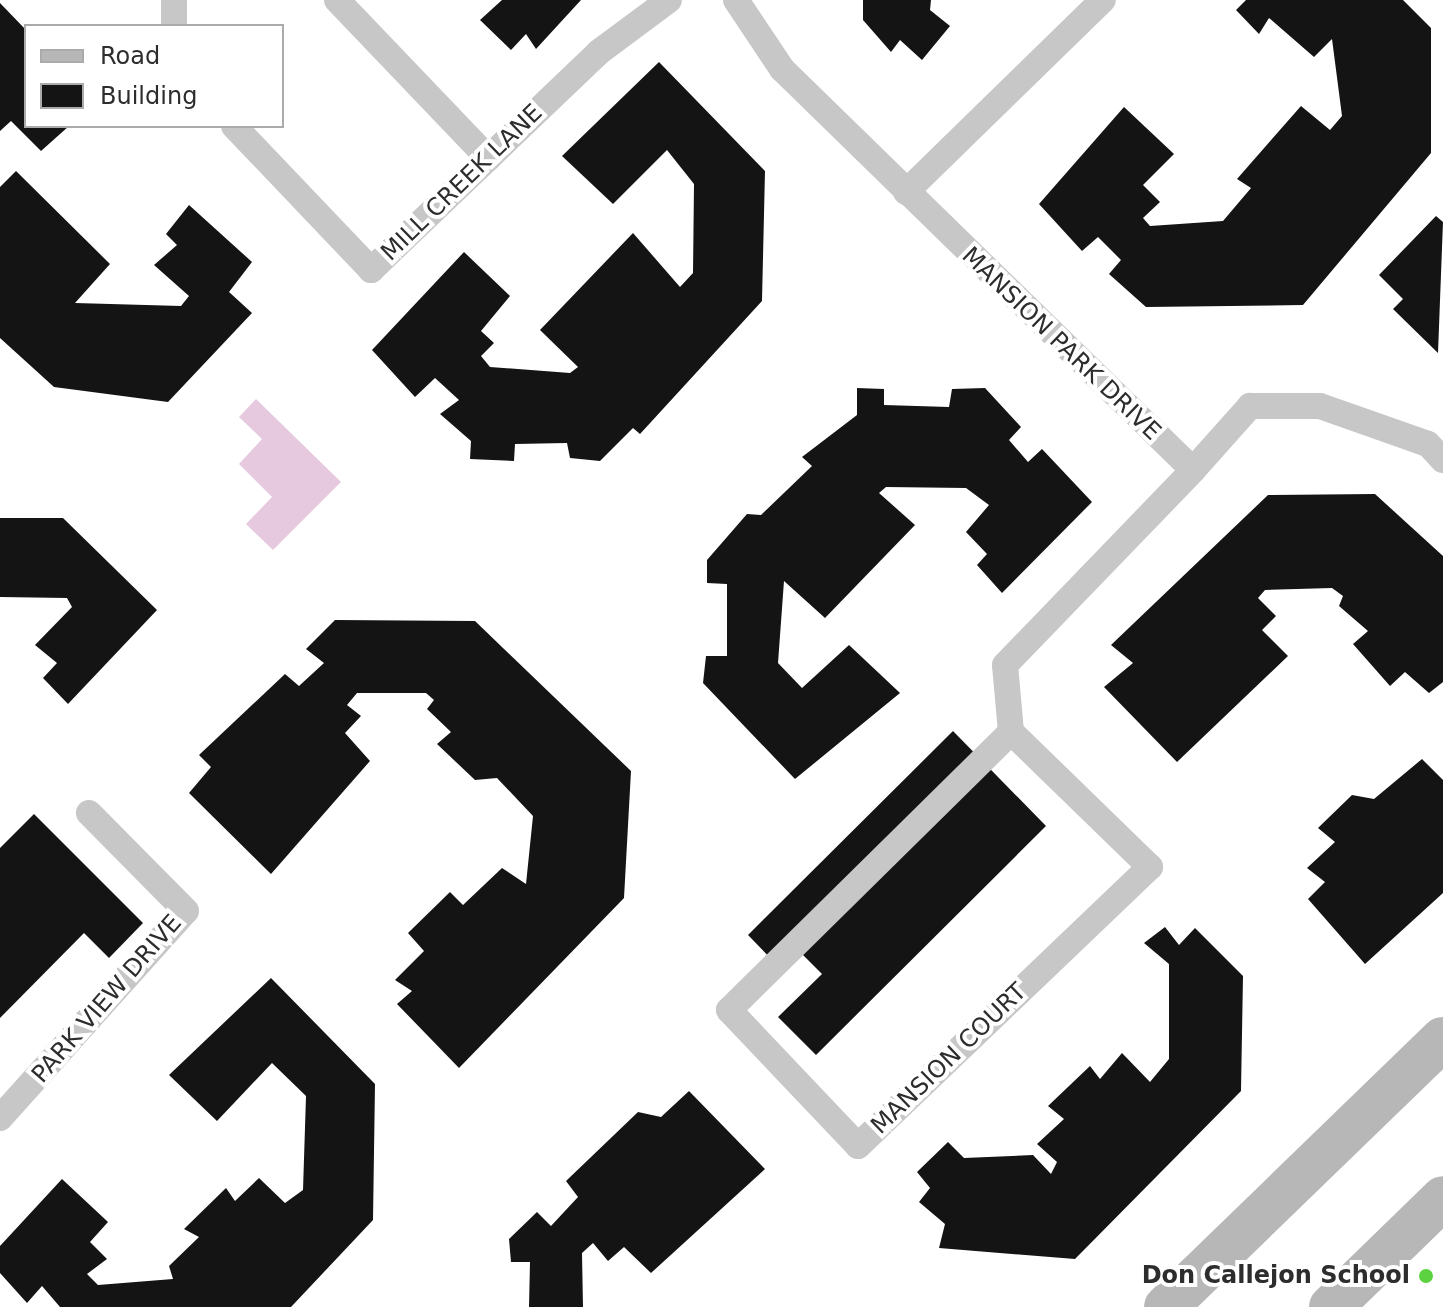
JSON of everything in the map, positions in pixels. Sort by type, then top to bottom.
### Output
[{"type":"main road","points":[[1166,1307],[1443,1039]]},
{"type":"main road","points":[[1331,1307],[1443,1198]]},
{"type":"lane","points":[[174,0],[174,24]]},
{"type":"lane","points":[[337,0],[488,158]]},
{"type":"lane","name":"MILL CREEK LANE","points":[[236,128],[371,270],[599,52],[669,0]]},
{"type":"lane","name":"MANSION PARK DRIVE","points":[[736,0],[782,69],[1193,470]]},
{"type":"lane","points":[[906,192],[1103,0]]},
{"type":"lane","points":[[1011,732],[1005,665],[1193,470],[1250,406],[1320,406],[1428,444],[1443,460]]},
{"type":"lane","name":"MANSION COURT","points":[[1011,732],[1150,867],[858,1146],[729,1010],[1011,732]]},
{"type":"lane","name":"PARK VIEW DRIVE","points":[[0,1118],[186,911],[89,813]]},
{"type":"shaded area","points":[[256,399],[341,482],[273,550],[246,524],[272,497],[239,464],[262,439],[239,417]]},
{"type":"building","points":[[502,0],[581,0],[536,49],[526,34],[511,50],[480,20]]},
{"type":"building","points":[[863,0],[931,0],[930,10],[950,26],[922,60],[900,40],[891,52],[863,20]]},
{"type":"building","points":[[1246,0],[1403,0],[1431,28],[1431,153],[1303,305],[1146,307],[1109,274],[1121,260],[1098,237],[1082,251],[1039,204],[1124,107],[1174,154],[1143,185],[1160,202],[1143,218],[1150,226],[1223,221],[1251,188],[1237,179],[1301,106],[1330,130],[1342,116],[1332,39],[1314,57],[1269,18],[1259,34],[1236,10]]},
{"type":"building","points":[[0,3],[24,28],[24,128],[67,128],[41,151],[11,121],[0,131]]},
{"type":"building","points":[[659,62],[765,171],[762,301],[640,434],[633,428],[600,461],[570,458],[567,443],[515,444],[514,461],[470,459],[471,441],[440,414],[459,400],[435,378],[415,397],[372,350],[464,252],[510,296],[481,331],[494,343],[481,356],[490,367],[570,373],[578,367],[540,330],[633,233],[680,287],[693,273],[694,184],[667,150],[613,204],[562,156]]},
{"type":"building","points":[[16,171],[110,264],[75,303],[181,306],[189,296],[154,265],[177,245],[166,234],[189,205],[252,262],[229,292],[252,313],[168,402],[54,387],[0,338],[0,187]]},
{"type":"building","points":[[1436,216],[1443,222],[1438,353],[1393,309],[1403,299],[1379,275]]},
{"type":"building","points":[[857,388],[884,389],[884,405],[949,407],[952,389],[985,388],[1021,427],[1009,440],[1028,462],[1042,449],[1092,502],[1002,593],[977,565],[987,554],[966,532],[989,505],[966,488],[886,487],[879,493],[915,525],[825,618],[784,581],[778,663],[802,688],[849,645],[900,693],[795,779],[703,683],[706,656],[727,656],[727,584],[707,583],[707,560],[747,514],[761,515],[812,466],[802,457],[857,415]]},
{"type":"building","points":[[1375,494],[1443,556],[1443,682],[1429,693],[1405,672],[1390,686],[1353,644],[1368,631],[1339,606],[1343,596],[1332,588],[1265,590],[1258,598],[1276,616],[1262,630],[1288,656],[1177,762],[1104,687],[1133,663],[1111,645],[1268,495]]},
{"type":"building","points":[[0,518],[63,518],[157,610],[68,704],[43,678],[57,663],[35,645],[72,607],[67,598],[0,597]]},
{"type":"building","points":[[335,620],[475,621],[631,771],[624,898],[459,1068],[397,1004],[412,991],[395,980],[424,951],[408,933],[450,892],[463,905],[502,868],[526,884],[533,816],[497,778],[475,780],[437,744],[451,732],[427,709],[434,700],[426,693],[357,693],[347,705],[361,716],[345,733],[370,761],[271,874],[189,793],[211,767],[199,755],[285,674],[299,686],[324,663],[306,649]]},
{"type":"building","points":[[953,731],[1046,826],[816,1055],[778,1017],[822,974],[793,945],[775,963],[748,935]]},
{"type":"building","points":[[1422,759],[1443,780],[1443,893],[1365,964],[1308,899],[1325,882],[1307,868],[1335,842],[1318,828],[1352,795],[1374,799]]},
{"type":"building","points":[[34,814],[143,923],[109,958],[84,933],[0,1018],[0,848]]},
{"type":"building","points":[[1165,927],[1179,945],[1195,928],[1243,976],[1241,1091],[1075,1259],[939,1248],[945,1224],[919,1202],[930,1188],[917,1172],[948,1142],[964,1158],[1033,1155],[1051,1174],[1057,1162],[1037,1144],[1064,1119],[1048,1106],[1090,1066],[1100,1079],[1122,1053],[1150,1082],[1169,1059],[1169,964],[1144,943]]},
{"type":"building","points":[[271,978],[375,1084],[373,1220],[291,1307],[60,1307],[42,1286],[27,1303],[0,1273],[0,1246],[62,1179],[108,1222],[90,1242],[107,1259],[87,1274],[98,1285],[173,1279],[169,1266],[199,1237],[184,1229],[226,1188],[235,1201],[259,1178],[285,1203],[303,1190],[306,1096],[272,1063],[217,1121],[169,1075]]},
{"type":"building","points":[[689,1091],[765,1169],[651,1273],[624,1247],[608,1261],[593,1243],[582,1253],[583,1307],[529,1307],[530,1262],[511,1262],[509,1239],[537,1212],[551,1226],[578,1197],[566,1181],[638,1112],[661,1117]]},
{"type":"place","name":"Don Callejon School","points":[[1426,1276]]}]
